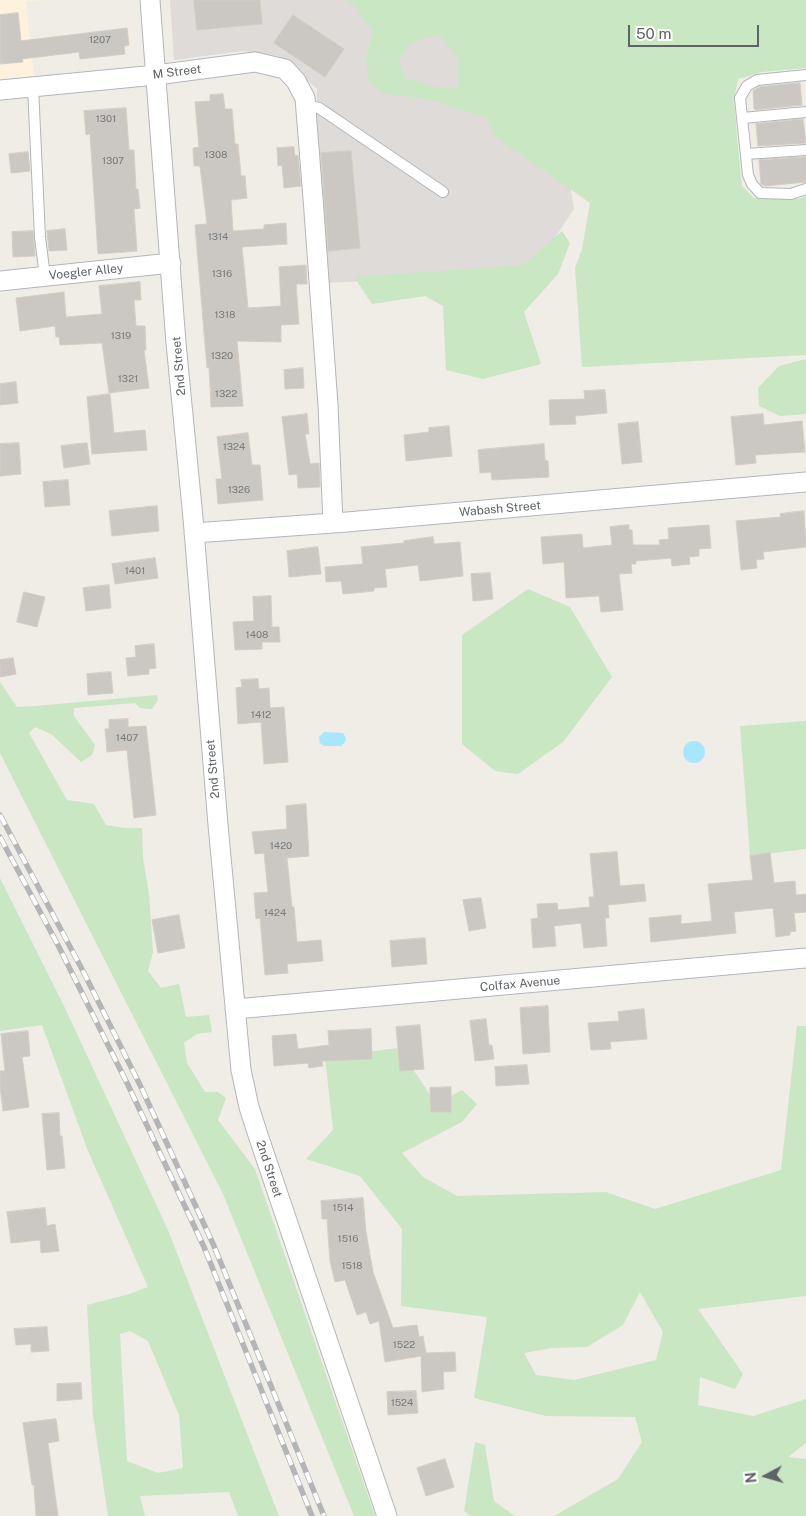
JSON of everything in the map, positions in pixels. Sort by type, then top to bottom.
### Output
[{"type":"street","name":"2nd Street","points":[[150,0],[176,343],[234,1009],[241,1070],[249,1107],[387,1516]]},
{"type":"street","name":"M Street","points":[[0,90],[156,75],[255,62],[285,69],[296,81],[304,98],[305,105],[328,405],[333,523]]},
{"type":"street","name":"Voegler Alley","points":[[0,281],[171,263]]},
{"type":"street","name":"Wabash Street","points":[[194,533],[333,523],[806,482]]},
{"type":"street","name":"Colfax Avenue","points":[[234,1009],[806,958]]},
{"type":"lane","points":[[806,75],[757,80],[747,86],[740,98],[748,175],[752,184],[760,193],[791,194],[806,189]]},
{"type":"lane","points":[[33,87],[40,237],[45,276]]},
{"type":"lane","points":[[305,105],[319,108],[442,192]]},
{"type":"lane","points":[[743,118],[806,112]]},
{"type":"lane","points":[[746,154],[806,150]]},
{"type":"shaded area","points":[[0,0],[42,0],[26,2],[34,76],[0,79]]},
{"type":"shaded area","points":[[170,0],[462,0],[551,66],[574,209],[532,272],[326,283],[314,147],[317,89],[279,56],[243,51],[174,60]]},
{"type":"green space","points":[[347,0],[806,0],[806,68],[762,72],[738,79],[734,100],[742,186],[754,198],[799,199],[806,196],[806,355],[582,367],[575,268],[582,249],[590,203],[495,136],[487,118],[439,102],[385,94],[368,82],[366,57],[373,32],[353,4]],"holes":[[[441,36],[457,57],[459,85],[456,89],[437,87],[405,78],[399,61],[407,48],[416,41]]]},
{"type":"green space","points":[[562,231],[570,243],[558,274],[524,312],[541,364],[483,379],[446,370],[443,306],[425,296],[372,304],[354,277],[523,265]]},
{"type":"green space","points":[[806,359],[806,414],[780,416],[759,406],[758,388],[779,366]]},
{"type":"green space","points":[[528,589],[570,607],[612,677],[563,742],[518,774],[495,771],[462,744],[462,635]]},
{"type":"green space","points":[[0,682],[17,707],[157,695],[158,700],[152,709],[140,708],[135,703],[74,708],[74,716],[95,745],[92,755],[81,762],[51,734],[35,727],[29,733],[67,800],[94,804],[106,825],[142,828],[143,858],[149,894],[153,952],[148,971],[161,988],[179,984],[186,1017],[209,1015],[212,1032],[197,1034],[184,1043],[187,1063],[205,1092],[218,1092],[226,1098],[218,1120],[255,1169],[375,1516],[354,1516],[223,1194],[0,753]]},
{"type":"green space","points":[[806,721],[806,849],[750,856],[740,726]]},
{"type":"green space","points":[[0,878],[64,1006],[168,1230],[279,1516],[238,1516],[229,1492],[140,1496],[145,1516],[108,1516],[93,1415],[87,1305],[148,1287],[88,1151],[42,1025],[0,1031]],"holes":[[[130,1331],[148,1341],[179,1415],[183,1468],[158,1473],[127,1461],[120,1334]]]},
{"type":"green space","points":[[797,1026],[806,1026],[806,1296],[698,1309],[743,1374],[735,1389],[700,1377],[698,1405],[753,1416],[806,1399],[806,1443],[788,1457],[806,1459],[806,1516],[554,1516],[618,1479],[642,1442],[635,1417],[546,1416],[474,1398],[487,1317],[401,1306],[402,1229],[360,1176],[306,1159],[333,1130],[325,1057],[399,1048],[436,1104],[462,1090],[477,1104],[462,1122],[402,1153],[423,1177],[457,1196],[606,1192],[655,1209],[781,1170]],"holes":[[[640,1292],[663,1332],[656,1360],[574,1380],[536,1375],[524,1353],[552,1348],[587,1347],[623,1325]]]},
{"type":"green space","points":[[475,1442],[485,1445],[494,1501],[515,1516],[470,1516],[464,1511]]},
{"type":"water","points":[[324,732],[343,733],[346,738],[345,742],[341,746],[324,746],[320,743],[319,737]]},
{"type":"water","points":[[694,741],[702,744],[705,752],[702,760],[694,763],[686,760],[683,752],[686,744]]},
{"type":"building","points":[[194,0],[260,0],[262,24],[197,30]]},
{"type":"building","points":[[18,13],[21,41],[127,28],[129,45],[124,46],[125,54],[80,59],[79,52],[22,59],[23,62],[0,64],[0,15]]},
{"type":"building","points":[[293,15],[344,49],[325,77],[274,43]]},
{"type":"building","points":[[800,83],[802,105],[755,110],[753,91],[759,87]]},
{"type":"building","points":[[223,94],[225,109],[232,109],[235,144],[238,144],[241,176],[245,176],[247,198],[231,200],[233,231],[264,229],[264,225],[286,223],[287,244],[242,247],[248,308],[281,306],[279,267],[306,265],[307,284],[296,284],[299,324],[281,325],[281,342],[237,341],[243,406],[211,407],[209,367],[207,368],[195,225],[207,224],[200,166],[194,166],[193,148],[199,147],[195,102],[210,101],[210,95]]},
{"type":"building","points":[[126,108],[129,150],[134,150],[136,189],[138,189],[140,208],[134,209],[137,251],[98,254],[90,134],[86,135],[84,111]]},
{"type":"building","points":[[803,119],[806,143],[758,146],[756,124]]},
{"type":"building","points":[[294,147],[295,156],[298,155],[301,186],[284,188],[282,165],[278,166],[277,148]]},
{"type":"building","points":[[351,151],[360,248],[328,251],[321,153]]},
{"type":"building","points":[[28,152],[30,171],[11,173],[9,154]]},
{"type":"building","points":[[806,157],[806,182],[765,186],[761,184],[759,160]]},
{"type":"building","points":[[65,229],[67,250],[49,251],[47,231]]},
{"type":"building","points":[[33,231],[35,256],[13,257],[12,232]]},
{"type":"building","points":[[140,282],[141,300],[134,300],[136,326],[145,326],[146,350],[144,350],[149,388],[109,393],[102,343],[60,345],[59,337],[56,337],[55,326],[20,331],[16,298],[64,292],[66,317],[102,314],[99,286]]},
{"type":"building","points":[[303,368],[304,388],[285,389],[284,370]]},
{"type":"building","points":[[16,382],[18,403],[0,405],[0,384]]},
{"type":"building","points":[[605,390],[607,413],[575,416],[576,424],[550,425],[549,400],[585,399],[584,391]]},
{"type":"building","points":[[110,394],[114,433],[145,430],[147,450],[92,454],[87,397]]},
{"type":"building","points":[[307,414],[309,434],[305,434],[310,464],[319,463],[320,487],[298,488],[297,474],[289,475],[282,417]]},
{"type":"building","points":[[763,414],[764,425],[802,421],[805,452],[755,455],[756,463],[736,465],[731,417]]},
{"type":"building","points":[[638,422],[642,462],[622,464],[618,424]]},
{"type":"building","points":[[449,426],[452,456],[406,461],[404,435],[429,432],[429,428]]},
{"type":"building","points":[[248,433],[252,465],[260,465],[263,500],[218,504],[216,479],[222,479],[217,437]]},
{"type":"building","points":[[19,443],[21,474],[0,476],[0,444]]},
{"type":"building","points":[[87,443],[90,464],[64,468],[61,446]]},
{"type":"building","points":[[544,444],[549,477],[492,480],[491,472],[480,473],[478,450]]},
{"type":"building","points":[[68,480],[70,505],[45,507],[43,482]]},
{"type":"building","points":[[157,506],[159,531],[112,536],[109,511]]},
{"type":"building","points":[[804,511],[806,547],[763,552],[764,559],[756,560],[757,568],[741,570],[736,521],[781,517],[780,514]]},
{"type":"building","points":[[629,525],[629,530],[632,530],[633,545],[660,545],[659,540],[669,539],[668,528],[709,525],[711,548],[699,549],[699,556],[689,557],[690,564],[672,566],[671,558],[636,561],[636,564],[631,564],[632,573],[619,574],[623,610],[601,612],[599,596],[566,598],[564,562],[543,564],[541,537],[582,534],[583,548],[612,545],[610,527]]},
{"type":"building","points":[[433,537],[434,544],[460,542],[463,576],[420,581],[418,565],[385,569],[387,587],[374,588],[374,591],[343,594],[341,581],[326,582],[325,567],[363,564],[361,547],[404,543],[404,541]]},
{"type":"building","points":[[318,547],[321,574],[289,577],[287,551]]},
{"type":"building","points":[[155,558],[158,578],[115,584],[112,564]]},
{"type":"building","points":[[490,573],[493,599],[473,601],[471,574]]},
{"type":"building","points":[[109,585],[111,608],[86,611],[83,588]]},
{"type":"building","points":[[24,592],[45,597],[37,627],[17,622]]},
{"type":"building","points":[[271,596],[272,627],[279,627],[280,642],[262,642],[262,649],[235,650],[233,622],[254,621],[253,597]]},
{"type":"building","points":[[154,644],[156,668],[149,669],[149,674],[128,676],[126,658],[136,657],[135,646]]},
{"type":"building","points":[[13,658],[16,674],[0,677],[0,660]]},
{"type":"building","points":[[111,672],[113,693],[88,695],[87,674]]},
{"type":"building","points":[[258,679],[259,689],[269,688],[270,708],[284,707],[288,762],[264,764],[261,722],[238,724],[236,688],[242,687],[241,680]]},
{"type":"building","points":[[128,719],[128,727],[146,726],[156,815],[134,818],[127,750],[107,752],[105,729],[109,729],[109,720]]},
{"type":"building","points":[[306,804],[309,856],[287,858],[292,907],[294,907],[297,942],[321,940],[323,961],[287,964],[288,973],[265,975],[260,918],[256,919],[254,893],[268,892],[264,853],[255,854],[252,832],[287,829],[286,806]]},
{"type":"building","points":[[617,852],[620,886],[644,884],[646,901],[608,905],[609,918],[605,918],[607,946],[584,948],[581,923],[554,926],[556,946],[533,948],[531,919],[538,918],[537,904],[557,903],[558,910],[590,907],[589,897],[594,897],[590,854]]},
{"type":"building","points":[[770,853],[774,883],[795,881],[796,895],[806,894],[806,912],[794,913],[796,931],[790,932],[790,935],[776,937],[773,908],[734,912],[736,933],[651,942],[649,918],[681,915],[681,924],[712,921],[708,884],[753,880],[750,856]]},
{"type":"building","points":[[481,898],[486,928],[469,931],[463,900]]},
{"type":"building","points":[[179,915],[185,948],[158,953],[152,920]]},
{"type":"building","points":[[425,938],[427,964],[392,967],[390,941]]},
{"type":"building","points":[[548,1006],[550,1052],[523,1054],[520,1008]]},
{"type":"building","points":[[644,1009],[647,1039],[610,1042],[611,1049],[591,1050],[588,1023],[619,1021],[618,1012]]},
{"type":"building","points":[[486,1019],[489,1045],[492,1045],[494,1059],[475,1061],[470,1021]]},
{"type":"building","points":[[420,1025],[424,1069],[400,1071],[396,1027]]},
{"type":"building","points":[[371,1029],[372,1059],[322,1061],[323,1066],[309,1068],[308,1063],[274,1066],[272,1036],[296,1034],[298,1049],[329,1045],[328,1031]]},
{"type":"building","points":[[28,1031],[30,1056],[22,1057],[29,1107],[3,1111],[0,1071],[5,1071],[1,1034]]},
{"type":"building","points":[[527,1065],[529,1084],[496,1086],[495,1067]]},
{"type":"building","points":[[451,1087],[451,1112],[431,1112],[430,1088]]},
{"type":"building","points":[[59,1113],[60,1136],[62,1136],[65,1168],[47,1170],[42,1114]]},
{"type":"building","points":[[363,1198],[366,1232],[373,1272],[393,1328],[417,1325],[419,1337],[423,1336],[426,1353],[455,1352],[456,1371],[443,1372],[444,1389],[422,1392],[421,1356],[385,1362],[379,1321],[370,1324],[366,1312],[357,1315],[345,1280],[335,1282],[330,1261],[327,1219],[322,1219],[321,1201]]},
{"type":"building","points":[[45,1208],[47,1226],[55,1224],[59,1251],[41,1253],[40,1240],[11,1243],[7,1212]]},
{"type":"building","points":[[47,1327],[49,1351],[31,1352],[31,1344],[16,1345],[14,1329]]},
{"type":"building","points":[[81,1383],[82,1399],[57,1401],[57,1384]]},
{"type":"building","points":[[416,1391],[418,1413],[388,1415],[387,1392]]},
{"type":"building","points":[[56,1419],[59,1441],[48,1443],[58,1516],[36,1516],[34,1485],[32,1485],[23,1423]]},
{"type":"building","points":[[445,1459],[454,1487],[426,1496],[417,1468]]},
{"type":"railway","points":[[0,815],[84,973],[141,1087],[214,1246],[324,1516]]},
{"type":"railway","points":[[0,837],[59,947],[128,1085],[204,1247],[312,1516]]}]
